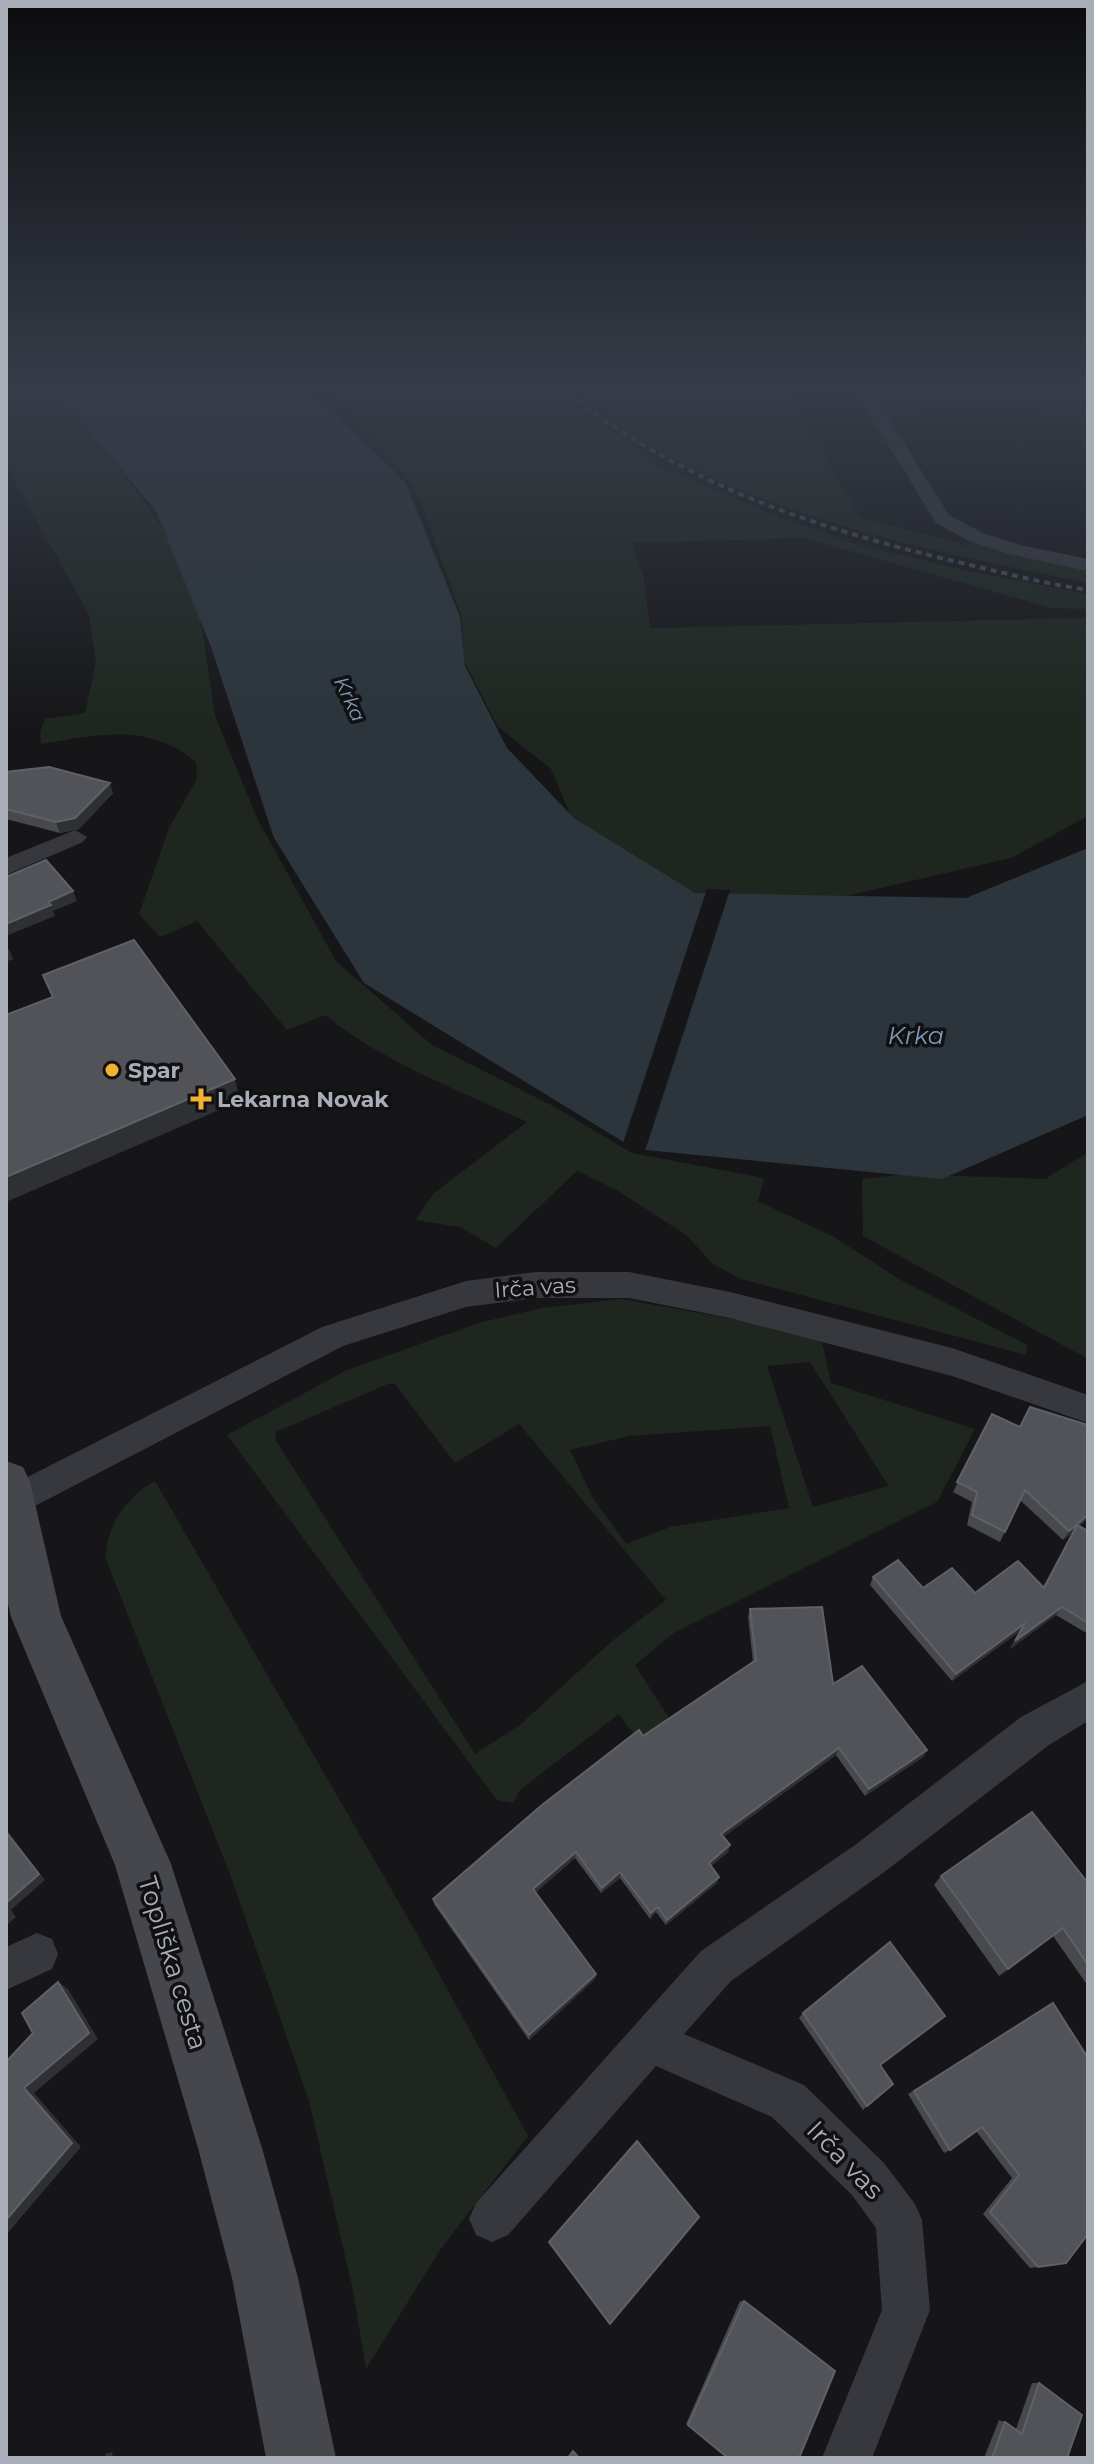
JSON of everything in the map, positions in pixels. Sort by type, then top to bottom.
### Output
[{"type":"main road","name":"Topliška cesta","points":[[8,1496],[36,1617],[143,1864],[230,2148],[265,2278],[301,2458]]},
{"type":"street","points":[[932,502],[942,519],[954,528],[1016,550],[1088,565]]},
{"type":"street","points":[[6,867],[75,837]]},
{"type":"street","name":"Irča vas","points":[[8,1496],[333,1336],[440,1301],[510,1287],[578,1282],[629,1285],[730,1305],[952,1362],[1088,1409]]},
{"type":"street","points":[[492,2219],[716,1966],[869,1859],[1035,1731],[1088,1700]]},
{"type":"street","name":"Irča vas","points":[[648,2041],[788,2101],[868,2179],[899,2220],[906,2310],[847,2458]]},
{"type":"shaded area","points":[[26,502],[144,502],[194,573],[215,716],[258,820],[336,961],[432,1045],[553,1106],[632,1153],[764,1178],[758,1201],[834,1237],[899,1279],[1027,1345],[1026,1355],[741,1279],[713,1264],[686,1235],[617,1190],[577,1171],[496,1248],[460,1227],[415,1220],[434,1193],[527,1122],[397,1062],[325,1015],[287,1030],[197,921],[160,937],[139,914],[169,828],[197,779],[196,762],[178,749],[141,736],[102,735],[41,744],[40,732],[45,719],[85,713],[96,662],[89,615]]},
{"type":"shaded area","points":[[420,502],[743,502],[856,544],[962,570],[1088,594],[1088,816],[1011,858],[846,896],[700,895],[633,862],[570,814],[551,769],[498,727],[464,660],[462,618]],"holes":[[[804,538],[1052,608],[1085,609],[1086,618],[650,628],[643,574],[632,543]]]},
{"type":"shaded area","points":[[773,502],[851,502],[860,517],[968,546],[975,542],[1088,568],[1088,583],[954,555],[816,518]]},
{"type":"shaded area","points":[[1088,1152],[1088,1359],[863,1236],[862,1179],[906,1174],[1045,1179]]},
{"type":"shaded area","points":[[621,1299],[762,1324],[822,1342],[831,1383],[975,1429],[937,1502],[675,1632],[635,1665],[707,1777],[683,1803],[619,1714],[520,1790],[513,1803],[497,1800],[227,1435],[347,1370],[482,1322],[542,1308]],"holes":[[[810,1362],[888,1485],[888,1486],[813,1507],[767,1366]],[[388,1384],[395,1384],[455,1463],[519,1424],[666,1600],[612,1641],[521,1724],[475,1754],[275,1439],[276,1432]],[[770,1426],[789,1508],[670,1527],[626,1544],[593,1498],[570,1450],[629,1436]]]},
{"type":"shaded area","points":[[155,1481],[412,1925],[528,2136],[440,2250],[366,2369],[352,2286],[309,2101],[231,1877],[105,1557],[110,1533],[120,1512],[135,1495]]},
{"type":"water","name":"Krka","points":[[149,502],[413,502],[460,617],[465,666],[507,748],[574,818],[695,893],[966,898],[1088,848],[1088,1115],[942,1179],[635,1149],[364,983],[274,838],[211,647],[156,511]]},
{"type":"pier","points":[[707,889],[730,890],[644,1154],[634,1153],[622,1146]]},
{"type":"building","points":[[49,767],[110,783],[75,818],[56,822],[6,809],[6,772]]},
{"type":"building","points":[[46,860],[73,891],[48,902],[51,905],[6,924],[6,877]]},
{"type":"building","name":"Spar","points":[[134,940],[235,1079],[6,1177],[6,1015],[53,997],[43,975]]},
{"type":"building","points":[[1030,1407],[1088,1425],[1088,1515],[1069,1531],[1025,1490],[1005,1532],[972,1515],[977,1492],[957,1482],[992,1414],[1020,1427]]},
{"type":"building","points":[[1077,1525],[1088,1531],[1088,1623],[1062,1607],[1015,1641],[1025,1623],[956,1674],[873,1577],[898,1560],[923,1588],[952,1568],[975,1593],[1018,1561],[1044,1588]]},
{"type":"building","points":[[822,1607],[833,1684],[862,1666],[927,1750],[869,1789],[839,1748],[721,1834],[730,1845],[709,1863],[719,1877],[667,1920],[658,1907],[651,1913],[620,1872],[602,1888],[576,1852],[533,1889],[596,1974],[529,2035],[433,1899],[542,1805],[639,1730],[643,1736],[756,1660],[750,1609]]},
{"type":"building","points":[[1032,1812],[1088,1883],[1088,1965],[1063,1928],[1008,1969],[941,1876]]},
{"type":"building","points":[[6,1832],[39,1874],[6,1903]]},
{"type":"building","points":[[890,1942],[945,2016],[880,2065],[893,2084],[867,2106],[803,2013]]},
{"type":"building","points":[[58,1982],[89,2033],[24,2088],[72,2143],[6,2220],[6,2062],[33,2033],[22,2013]]},
{"type":"building","points":[[1053,2003],[1088,2058],[1088,2234],[1066,2263],[1038,2267],[990,2212],[1019,2175],[982,2127],[950,2150],[914,2091]]},
{"type":"building","points":[[637,2141],[699,2217],[610,2324],[549,2242]]},
{"type":"building","points":[[744,2301],[835,2371],[799,2458],[728,2458],[688,2425]]},
{"type":"building","points":[[1039,2383],[1082,2415],[1067,2458],[992,2458],[1005,2422],[1022,2434]]},
{"type":"railway","points":[[760,502],[892,545],[1088,590]]},
{"type":"place","name":"Spar","points":[[112,1070]]},
{"type":"place","name":"Lekarna Novak","points":[[201,1099]]}]
